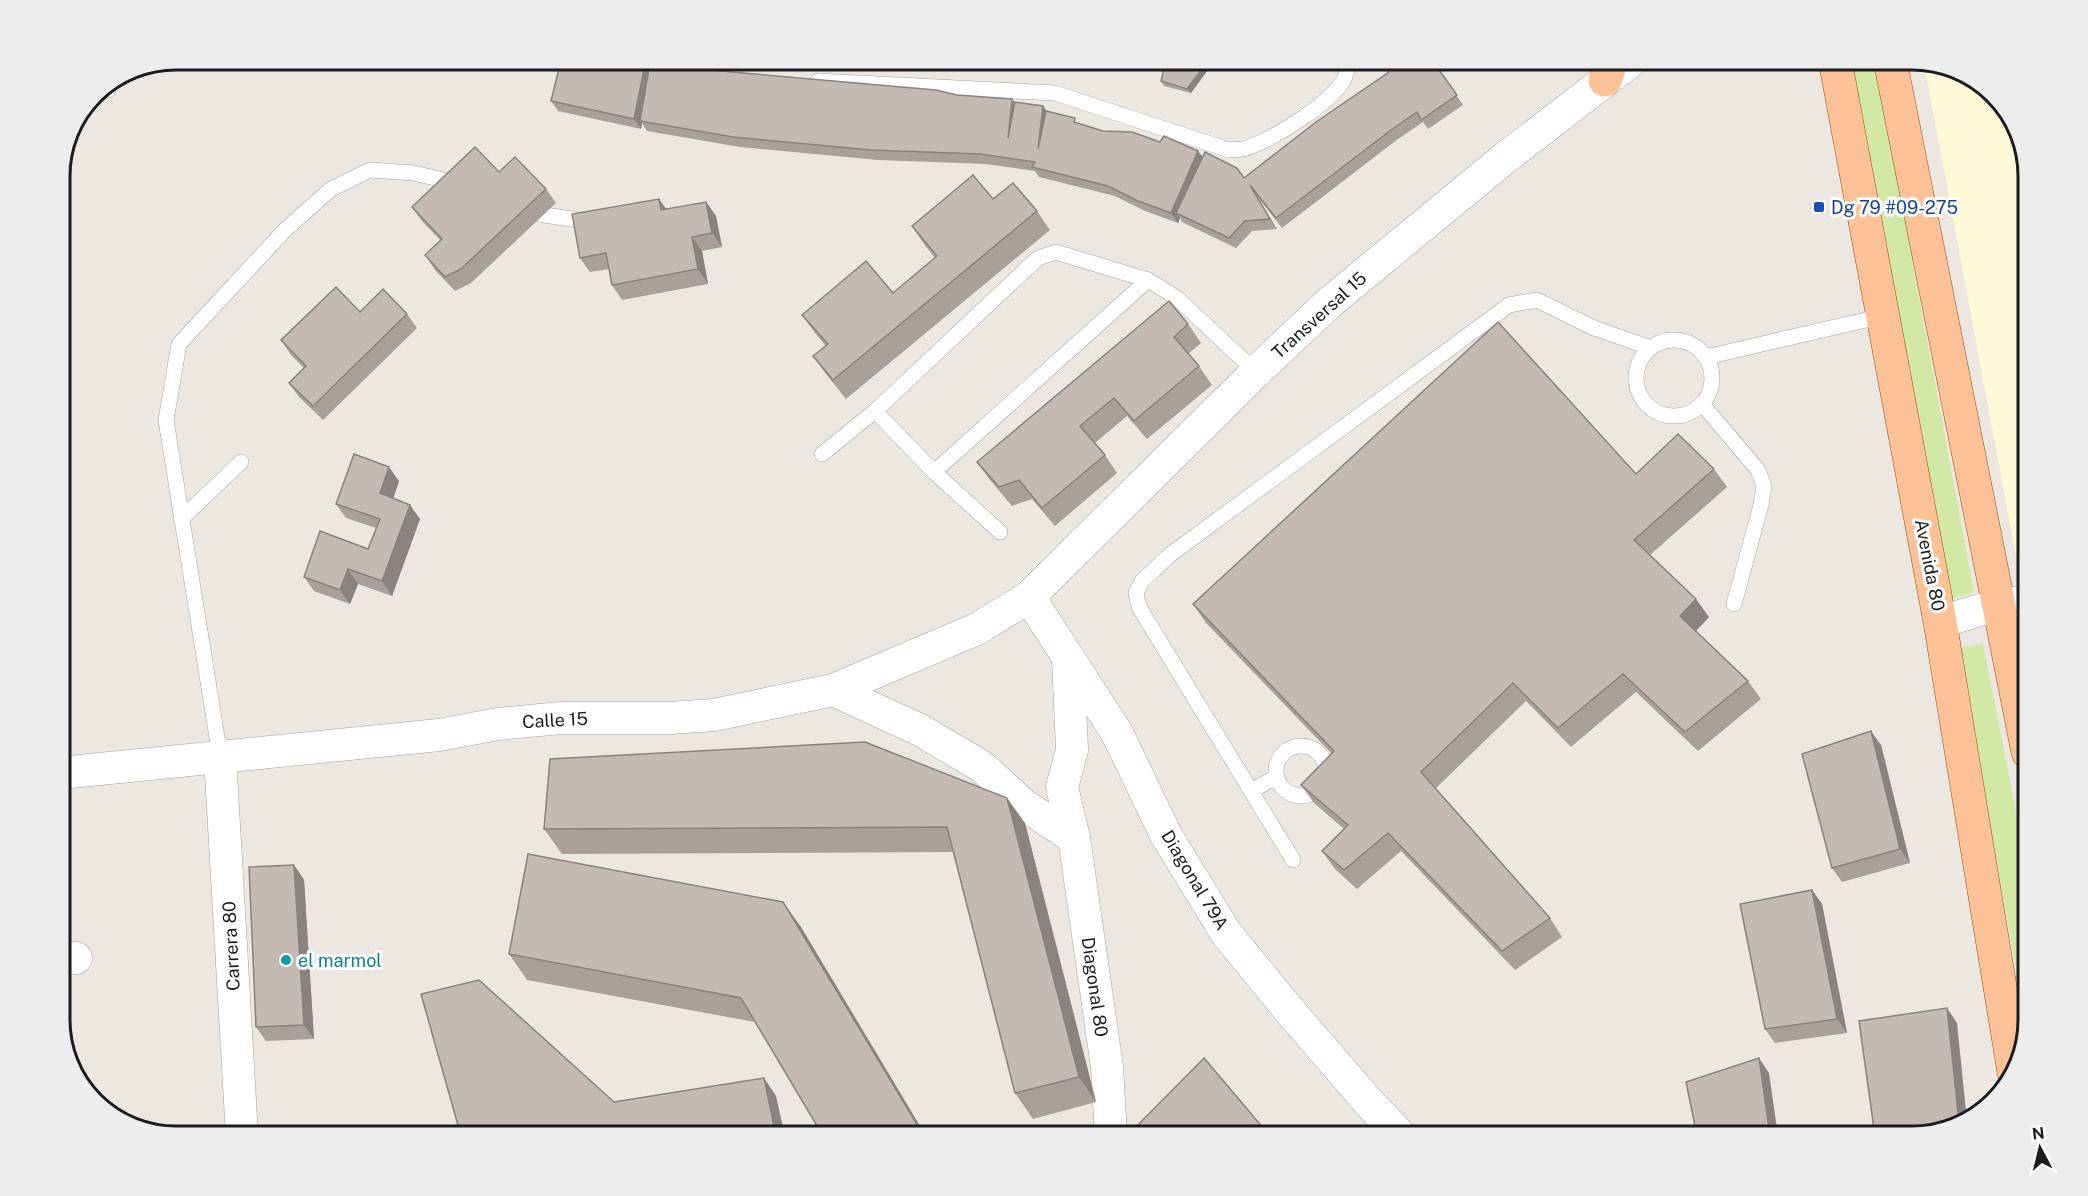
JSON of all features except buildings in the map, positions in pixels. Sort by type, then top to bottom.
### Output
[{"type":"main road","name":"Avenida 80","points":[[1837,70],[1940,622],[2011,1054]]},
{"type":"main road","points":[[1892,70],[2013,603],[2018,648]]},
{"type":"street","name":"Transversal 15","points":[[1029,597],[1256,372],[1329,303],[1608,70]]},
{"type":"street","name":"Diagonal 79A","points":[[1029,597],[1117,733],[1166,834],[1226,933],[1288,1010],[1391,1126]]},
{"type":"street","name":"Calle 15","points":[[71,771],[439,735],[498,724],[561,718],[670,718],[714,715],[833,690],[977,629],[1029,597]]},
{"type":"street","points":[[1940,622],[2013,603]]},
{"type":"street","name":"Diagonal 80","points":[[1068,658],[1072,750],[1062,788],[1074,838],[1107,1067],[1110,1126]]},
{"type":"street","points":[[833,690],[920,730],[981,766],[1024,805],[1074,838]]},
{"type":"street","points":[[1072,750],[1117,733]]},
{"type":"street","name":"Carrera 80","points":[[220,756],[241,1126]]},
{"type":"lane","points":[[798,80],[1055,93],[1229,150],[1243,149],[1283,131],[1323,103],[1339,88],[1347,74],[1347,70]]},
{"type":"lane","points":[[220,756],[166,420],[179,344],[285,230],[331,189],[370,170],[414,173],[474,189]]},
{"type":"lane","points":[[510,204],[544,215],[598,223]]},
{"type":"lane","points":[[822,454],[875,411],[1038,258],[1047,253],[1056,252],[1148,280],[1177,297],[1256,372]]},
{"type":"lane","points":[[934,472],[1148,280]]},
{"type":"lane","points":[[1293,860],[1139,607],[1136,592],[1142,581],[1171,554],[1509,305],[1537,300],[1594,328],[1651,348]]},
{"type":"lane","points":[[1706,357],[1883,316]]},
{"type":"lane","points":[[1662,341],[1687,342],[1698,348],[1706,357],[1712,369],[1713,381],[1702,404],[1692,412],[1680,416],[1655,411],[1645,403],[1638,392],[1637,367],[1643,356],[1662,341]]},
{"type":"lane","points":[[1702,404],[1758,470],[1764,486],[1734,604]]},
{"type":"lane","points":[[875,411],[934,472],[1000,531]]},
{"type":"lane","points":[[181,519],[241,462]]},
{"type":"lane","points":[[1251,791],[1276,777]]},
{"type":"shaded area","points":[[1925,71],[1965,85],[1987,101],[2003,123],[2014,149],[2017,169],[2017,564]]},
{"type":"green space","points":[[1852,70],[1877,70],[1974,592],[1950,599]]},
{"type":"green space","points":[[1983,644],[2018,820],[2018,981],[1959,648]]},
{"type":"place","name":"Dg 79 #09-275","points":[[1819,207]]},
{"type":"place","name":"el marmol","points":[[286,960]]}]
